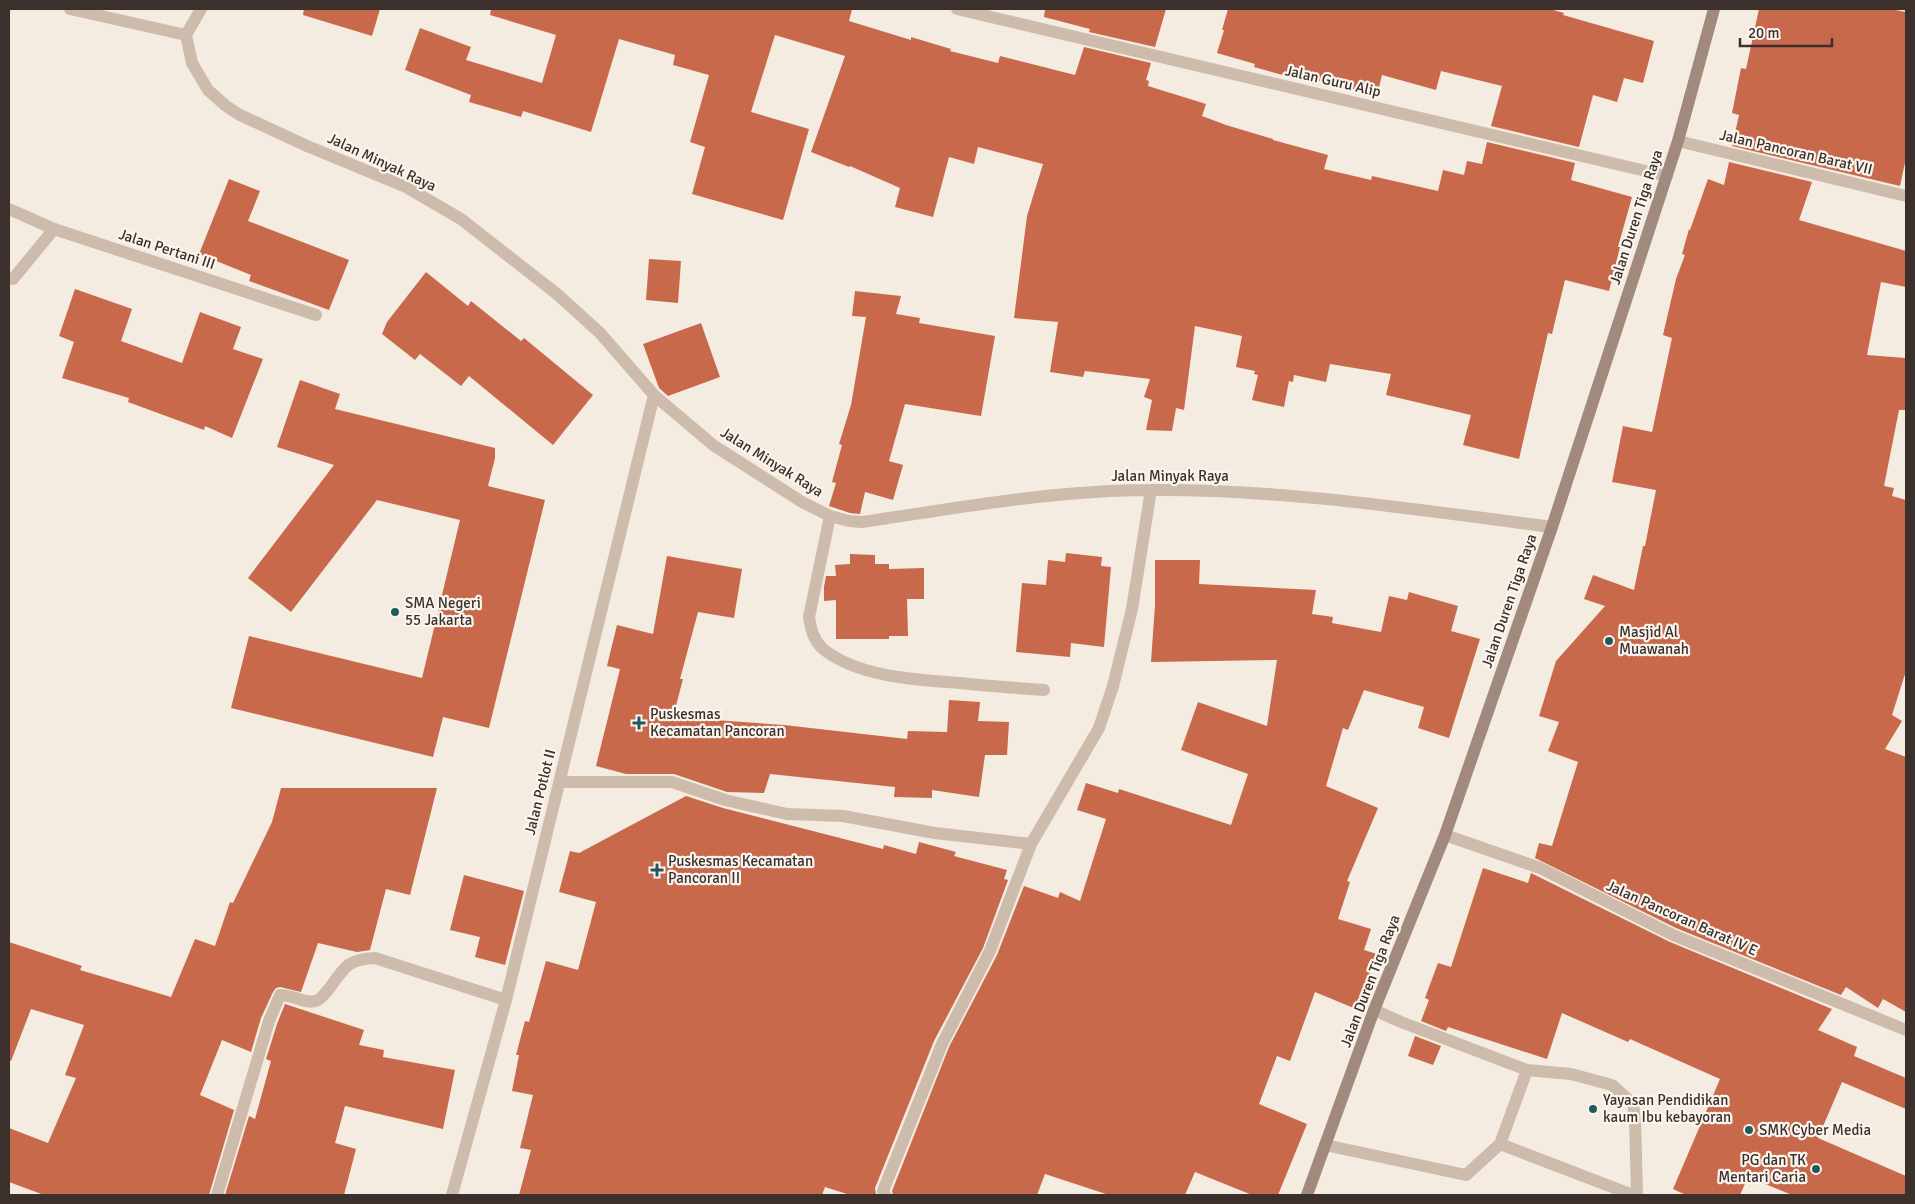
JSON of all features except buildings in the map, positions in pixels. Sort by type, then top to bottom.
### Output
[{"type":"main road","name":"Jalan Duren Tiga Raya","points":[[1307,1195],[1374,1010],[1445,835],[1552,527],[1678,142],[1714,9]]},
{"type":"street","points":[[70,9],[186,35],[200,9]]},
{"type":"street","name":"Jalan Guru Alip","points":[[957,9],[994,13],[1667,176]]},
{"type":"street","name":"Jalan Minyak Raya","points":[[186,35],[192,63],[208,90],[226,106],[240,115],[307,146],[406,188],[460,219],[557,294],[600,333],[654,395],[713,446],[802,502],[830,516],[862,522],[1066,494],[1151,490],[1241,492],[1335,498],[1552,527]]},
{"type":"street","name":"Jalan Pancoran Barat VII","points":[[1678,142],[1906,196]]},
{"type":"street","name":"Jalan Pertani III","points":[[9,209],[54,230],[316,315]]},
{"type":"street","points":[[13,279],[54,230]]},
{"type":"street","name":"Jalan Potlot II","points":[[452,1195],[506,1000],[654,395]]},
{"type":"street","points":[[885,1195],[883,1191],[942,1044],[990,951],[1031,844],[1099,728],[1113,686],[1132,609],[1151,490]]},
{"type":"street","points":[[830,516],[810,617],[811,633],[822,647],[838,658],[865,670],[901,678],[1044,690]]},
{"type":"street","points":[[559,782],[672,782],[725,800],[787,814],[843,816],[935,833],[1031,844]]},
{"type":"street","name":"Jalan Pancoran Barat IV E","points":[[1445,835],[1540,868],[1673,936],[1906,1030]]},
{"type":"street","points":[[217,1195],[269,1021],[280,995],[310,1002],[318,1000],[348,964],[362,959],[374,958],[506,1000]]},
{"type":"street","points":[[1374,1010],[1527,1070],[1571,1074],[1612,1085],[1633,1104],[1637,1195]]},
{"type":"street","points":[[1325,1145],[1466,1175],[1500,1144],[1527,1070]]},
{"type":"street","points":[[1500,1144],[1633,1195]]},
{"type":"place","name":"SMA Negeri 55 Jakarta","points":[[395,612]]},
{"type":"place","name":"Masjid Al Muawanah","points":[[1609,641]]},
{"type":"place","name":"Puskesmas Kecamatan Pancoran","points":[[639,723]]},
{"type":"place","name":"Puskesmas Kecamatan Pancoran II","points":[[657,870]]},
{"type":"place","name":"Yayasan Pendidikan kaum Ibu kebayoran","points":[[1593,1109]]},
{"type":"place","name":"SMK Cyber Media","points":[[1749,1130]]},
{"type":"place","name":"PG dan TK Mentari Caria","points":[[1816,1169]]}]
